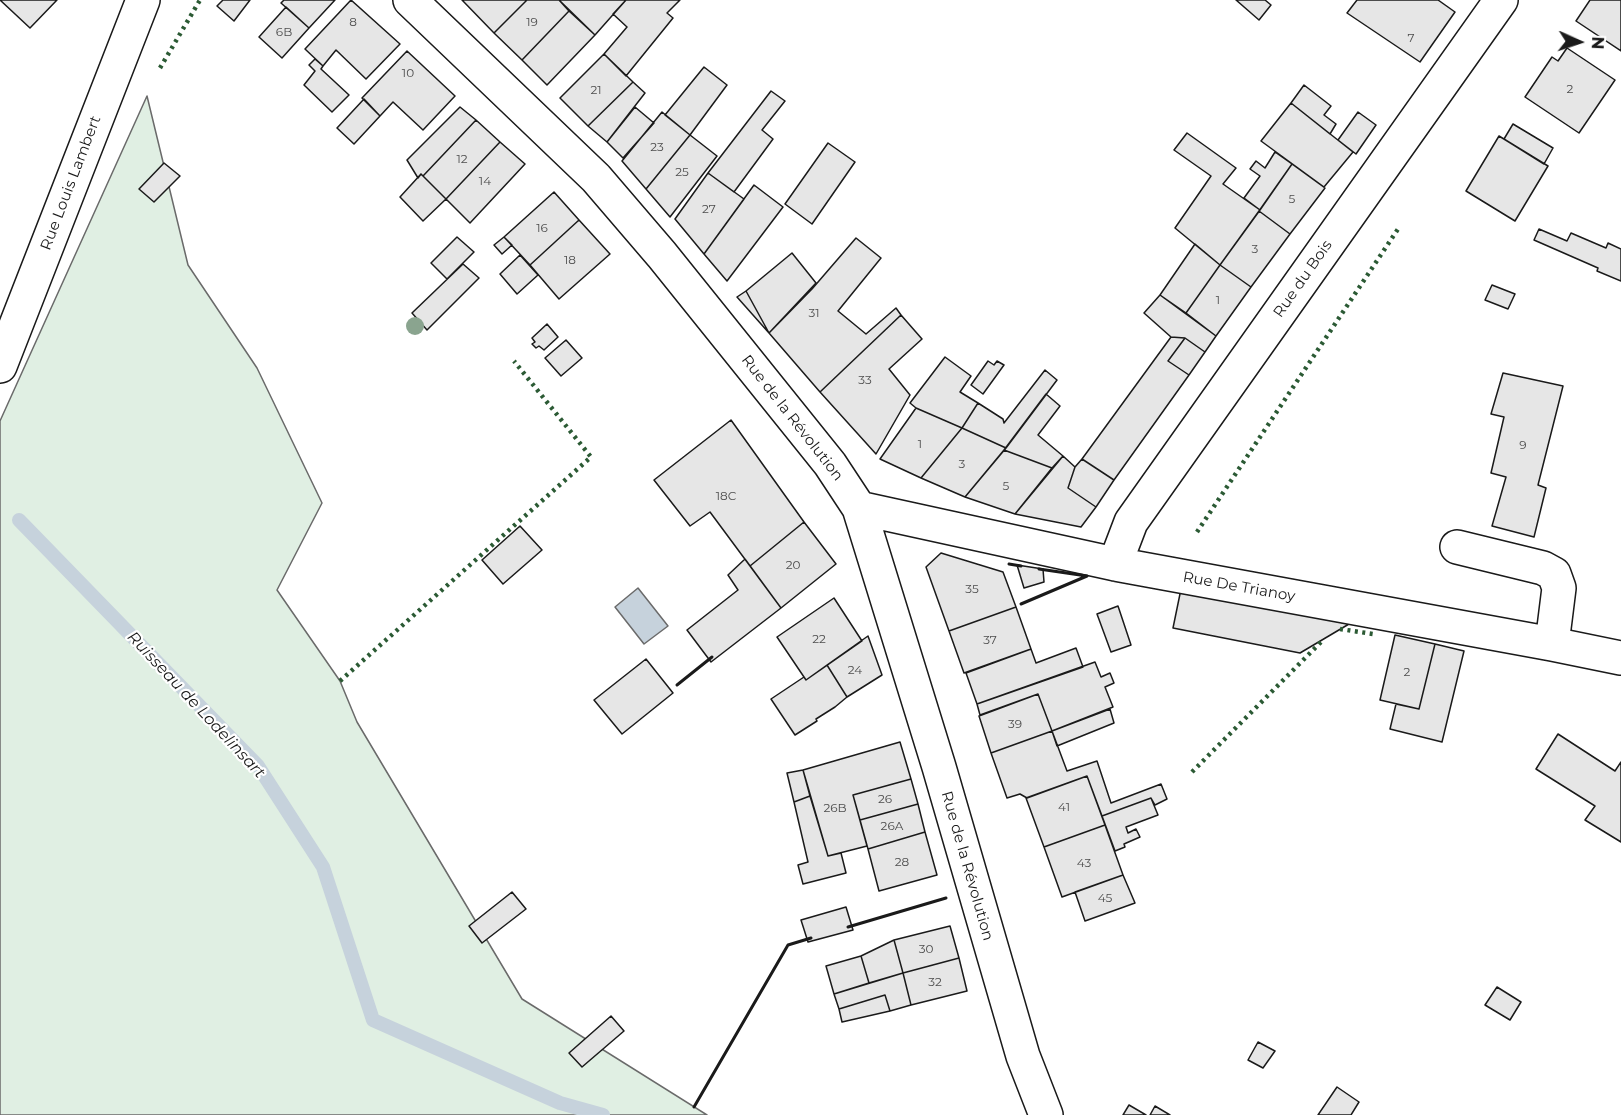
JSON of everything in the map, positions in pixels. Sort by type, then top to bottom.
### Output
[{"type":"street","name":"Rue Louis Lambert","points":[[0,366],[143,0]]},
{"type":"street","name":"Rue de la Révolution","points":[[410,0],[596,178],[662,255],[831,464],[859,508],[939,767],[1023,1056],[1046,1115]]},
{"type":"street","name":"Rue du Bois","points":[[1115,564],[1131,522],[1500,0]]},
{"type":"street","name":"Rue De Trianoy","points":[[859,508],[1115,564],[1621,658]]},
{"type":"street","points":[[1457,547],[1543,568],[1554,574],[1559,588],[1552,644]]},
{"type":"green space","points":[[147,96],[188,265],[257,368],[322,503],[277,590],[340,681],[357,722],[522,999],[707,1115],[0,1115],[0,421]]},
{"type":"shaded area","points":[[638,588],[668,626],[644,644],[615,607]]},
{"type":"building","points":[[0,0],[57,0],[30,28]]},
{"type":"building","points":[[223,0],[250,0],[234,21],[217,6]]},
{"type":"building","points":[[284,0],[335,0],[309,28],[281,3]]},
{"type":"building","points":[[351,0],[400,44],[366,79],[336,50],[323,66],[305,49]]},
{"type":"building","points":[[462,0],[527,0],[494,33]]},
{"type":"building","points":[[527,0],[559,0],[569,11],[522,60],[494,33]]},
{"type":"building","points":[[559,0],[626,0],[595,35]]},
{"type":"building","points":[[626,0],[680,0],[667,13],[673,18],[626,76],[604,54],[627,27],[613,14]]},
{"type":"building","points":[[1236,0],[1265,0],[1271,5],[1259,20]]},
{"type":"building","points":[[1357,0],[1438,0],[1455,12],[1420,62],[1347,13]]},
{"type":"building","points":[[1590,0],[1621,0],[1621,51],[1576,21]]},
{"type":"building","points":[[286,7],[309,28],[282,58],[259,37]]},
{"type":"building","points":[[569,11],[595,35],[547,85],[522,60]]},
{"type":"building","points":[[1567,48],[1615,80],[1579,133],[1525,97],[1552,57],[1558,61]]},
{"type":"building","points":[[407,51],[455,96],[423,130],[393,102],[380,116],[362,98]]},
{"type":"building","points":[[604,54],[633,82],[588,126],[560,98]]},
{"type":"building","points":[[315,59],[323,66],[321,69],[349,95],[332,112],[304,85],[315,71],[309,65]]},
{"type":"building","points":[[704,67],[727,85],[690,135],[665,115]]},
{"type":"building","points":[[633,82],[645,93],[607,142],[588,126]]},
{"type":"building","points":[[1304,85],[1331,106],[1324,115],[1336,124],[1330,134],[1291,103]]},
{"type":"building","points":[[771,91],[785,101],[762,130],[773,139],[734,192],[708,173]]},
{"type":"building","points":[[364,99],[380,116],[354,144],[337,128]]},
{"type":"building","points":[[1291,103],[1353,152],[1324,187],[1261,141]]},
{"type":"building","points":[[460,107],[476,120],[423,176],[421,174],[418,178],[407,160]]},
{"type":"building","points":[[635,107],[654,123],[623,158],[607,142]]},
{"type":"building","points":[[662,112],[690,135],[646,189],[622,161]]},
{"type":"building","points":[[1358,112],[1376,125],[1356,154],[1338,140]]},
{"type":"building","points":[[476,120],[500,142],[446,199],[423,176]]},
{"type":"building","points":[[1513,124],[1553,148],[1544,164],[1504,139]]},
{"type":"building","points":[[1187,133],[1236,168],[1223,184],[1260,210],[1220,265],[1175,228],[1211,176],[1174,150]]},
{"type":"building","points":[[690,135],[717,156],[670,217],[646,189]]},
{"type":"building","points":[[1499,136],[1548,166],[1515,221],[1466,191]]},
{"type":"building","points":[[500,142],[525,164],[470,223],[446,199]]},
{"type":"building","points":[[828,143],[855,162],[812,224],[785,204]]},
{"type":"building","points":[[1275,152],[1292,164],[1260,210],[1244,198],[1260,176],[1250,169],[1256,161],[1265,168]]},
{"type":"building","points":[[164,163],[180,176],[154,202],[139,189]]},
{"type":"building","points":[[1292,164],[1325,188],[1290,234],[1259,211]]},
{"type":"building","points":[[708,173],[744,199],[704,254],[675,219]]},
{"type":"building","points":[[421,174],[446,199],[423,221],[400,197]]},
{"type":"building","points":[[754,185],[783,207],[727,281],[704,254]]},
{"type":"building","points":[[554,192],[579,220],[530,265],[504,237]]},
{"type":"building","points":[[1259,211],[1290,234],[1251,287],[1220,265]]},
{"type":"building","points":[[579,220],[610,254],[559,299],[530,265]]},
{"type":"building","points":[[1539,229],[1567,241],[1571,233],[1606,248],[1608,243],[1621,249],[1621,281],[1597,271],[1598,268],[1534,240]]},
{"type":"building","points":[[457,237],[474,252],[447,279],[431,263]]},
{"type":"building","points":[[504,237],[512,245],[502,254],[494,245]]},
{"type":"building","points":[[856,238],[881,258],[838,311],[866,334],[896,308],[901,315],[820,392],[769,333],[812,289]]},
{"type":"building","points":[[1195,244],[1220,265],[1186,313],[1160,295]]},
{"type":"building","points":[[792,253],[816,283],[769,333],[746,291]]},
{"type":"building","points":[[520,255],[538,275],[517,294],[500,274]]},
{"type":"building","points":[[463,264],[479,278],[427,330],[412,313]]},
{"type":"building","points":[[1220,265],[1251,287],[1216,336],[1186,313]]},
{"type":"building","points":[[1492,285],[1515,294],[1508,309],[1485,300]]},
{"type":"building","points":[[746,291],[769,333],[737,297]]},
{"type":"building","points":[[1160,295],[1216,336],[1205,352],[1185,338],[1171,337],[1144,313]]},
{"type":"building","points":[[901,315],[922,339],[889,369],[910,395],[876,454],[820,392]]},
{"type":"building","points":[[547,324],[558,337],[544,350],[539,346],[536,348],[532,344],[535,342],[532,338]]},
{"type":"building","points":[[1171,337],[1185,338],[1168,361],[1189,375],[1114,480],[1082,459]]},
{"type":"building","points":[[1185,338],[1205,352],[1189,375],[1168,361]]},
{"type":"building","points":[[566,340],[582,358],[561,376],[545,358]]},
{"type":"building","points":[[945,357],[971,376],[960,392],[978,403],[962,428],[916,408],[910,403]]},
{"type":"building","points":[[988,361],[994,365],[997,361],[1004,365],[983,394],[971,385]]},
{"type":"building","points":[[1045,370],[1057,380],[1006,448],[962,428],[978,403],[1003,419],[1004,423]]},
{"type":"building","points":[[1503,373],[1563,386],[1538,485],[1546,488],[1534,537],[1492,526],[1506,477],[1491,473],[1504,417],[1491,414]]},
{"type":"building","points":[[1046,394],[1060,406],[1038,435],[1063,456],[1052,468],[1004,450]]},
{"type":"building","points":[[916,408],[962,428],[921,478],[880,459]]},
{"type":"building","points":[[731,420],[804,522],[750,566],[710,512],[690,526],[654,480]]},
{"type":"building","points":[[962,428],[1006,448],[965,497],[921,478]]},
{"type":"building","points":[[1004,450],[1052,468],[1015,514],[965,497]]},
{"type":"building","points":[[1063,456],[1075,467],[1068,488],[1096,507],[1081,527],[1015,514]]},
{"type":"building","points":[[1082,459],[1114,480],[1096,507],[1068,488],[1075,467]]},
{"type":"building","points":[[804,522],[836,564],[781,608],[750,566]]},
{"type":"building","points":[[520,526],[542,550],[503,584],[482,560]]},
{"type":"building","points":[[941,553],[1003,572],[1016,607],[949,631],[926,567]]},
{"type":"building","points":[[745,559],[781,608],[711,662],[687,630],[738,590],[728,575]]},
{"type":"building","points":[[1017,565],[1043,569],[1044,582],[1024,588]]},
{"type":"building","points":[[1181,589],[1349,624],[1300,653],[1173,628]]},
{"type":"building","points":[[834,598],[862,641],[806,680],[777,637]]},
{"type":"building","points":[[1118,606],[1131,645],[1111,652],[1097,614]]},
{"type":"building","points":[[1016,607],[1031,649],[964,673],[949,631]]},
{"type":"building","points":[[1395,635],[1435,644],[1419,709],[1380,700]]},
{"type":"building","points":[[868,636],[882,675],[847,697],[827,665]]},
{"type":"building","points":[[1435,644],[1464,651],[1442,742],[1390,729],[1396,704],[1419,709]]},
{"type":"building","points":[[1076,648],[1083,667],[977,704],[966,673],[1031,649],[1036,663]]},
{"type":"building","points":[[646,659],[673,693],[622,734],[594,700]]},
{"type":"building","points":[[1095,662],[1101,677],[1110,673],[1114,683],[1105,687],[1113,707],[1052,731],[1038,694],[980,715],[977,704]]},
{"type":"building","points":[[827,665],[847,697],[795,735],[771,699],[804,677],[806,680]]},
{"type":"building","points":[[1038,694],[1052,731],[991,753],[979,716]]},
{"type":"building","points":[[1110,709],[1114,723],[1057,746],[1052,731]]},
{"type":"building","points":[[1052,731],[1067,771],[1097,761],[1111,803],[1161,784],[1167,799],[1155,805],[1151,798],[1102,816],[1087,776],[1027,798],[1020,794],[1007,798],[991,753]]},
{"type":"building","points":[[1558,734],[1615,771],[1621,762],[1621,842],[1585,820],[1595,806],[1536,769]]},
{"type":"building","points":[[900,742],[911,779],[853,795],[867,846],[828,856],[803,770]]},
{"type":"building","points":[[803,770],[810,796],[794,802],[787,773]]},
{"type":"building","points":[[1087,776],[1105,825],[1044,847],[1026,798]]},
{"type":"building","points":[[911,779],[918,804],[860,820],[853,795]]},
{"type":"building","points":[[810,796],[828,856],[841,853],[846,873],[803,884],[798,865],[808,862],[794,802]]},
{"type":"building","points":[[1151,798],[1158,815],[1126,827],[1128,833],[1136,829],[1140,837],[1115,851],[1102,816]]},
{"type":"building","points":[[918,804],[925,832],[868,849],[860,820]]},
{"type":"building","points":[[1105,825],[1123,875],[1062,897],[1044,847]]},
{"type":"building","points":[[925,832],[937,875],[879,891],[868,849]]},
{"type":"building","points":[[1123,875],[1135,903],[1085,921],[1075,892]]},
{"type":"building","points":[[512,892],[526,909],[482,943],[469,926]]},
{"type":"building","points":[[846,907],[853,930],[808,942],[801,920]]},
{"type":"building","points":[[950,926],[959,958],[903,973],[894,940]]},
{"type":"building","points":[[894,940],[903,973],[869,983],[861,956]]},
{"type":"building","points":[[861,956],[869,983],[834,994],[826,966]]},
{"type":"building","points":[[959,958],[967,991],[911,1005],[903,973]]},
{"type":"building","points":[[903,973],[911,1005],[890,1011],[885,995],[839,1009],[834,994]]},
{"type":"building","points":[[1497,987],[1521,1002],[1510,1020],[1485,1005]]},
{"type":"building","points":[[885,995],[890,1011],[842,1022],[839,1009]]},
{"type":"building","points":[[611,1016],[624,1031],[582,1067],[569,1053]]},
{"type":"building","points":[[1258,1042],[1275,1051],[1263,1068],[1248,1060]]},
{"type":"building","points":[[1337,1087],[1359,1102],[1351,1115],[1318,1115]]},
{"type":"building","points":[[1129,1105],[1146,1115],[1123,1115]]},
{"type":"building","points":[[1155,1106],[1170,1115],[1150,1115]]},
{"type":"waterway","name":"Ruisseau de Lodelinsart","points":[[19,520],[258,766],[323,867],[373,1020],[560,1103],[603,1115]]},
{"type":"hedge","points":[[160,68],[200,0]]},
{"type":"hedge","points":[[1197,532],[1398,229]]},
{"type":"hedge","points":[[340,681],[591,457],[514,361]]},
{"type":"hedge","points":[[1340,629],[1373,634]]},
{"type":"hedge","points":[[1192,772],[1324,639]]},
{"type":"wall","points":[[1009,564],[1021,566]]},
{"type":"wall","points":[[1021,604],[1087,576],[1039,569]]},
{"type":"wall","points":[[677,685],[712,657]]},
{"type":"wall","points":[[848,927],[946,898]]},
{"type":"wall","points":[[694,1107],[788,945],[811,938]]}]
